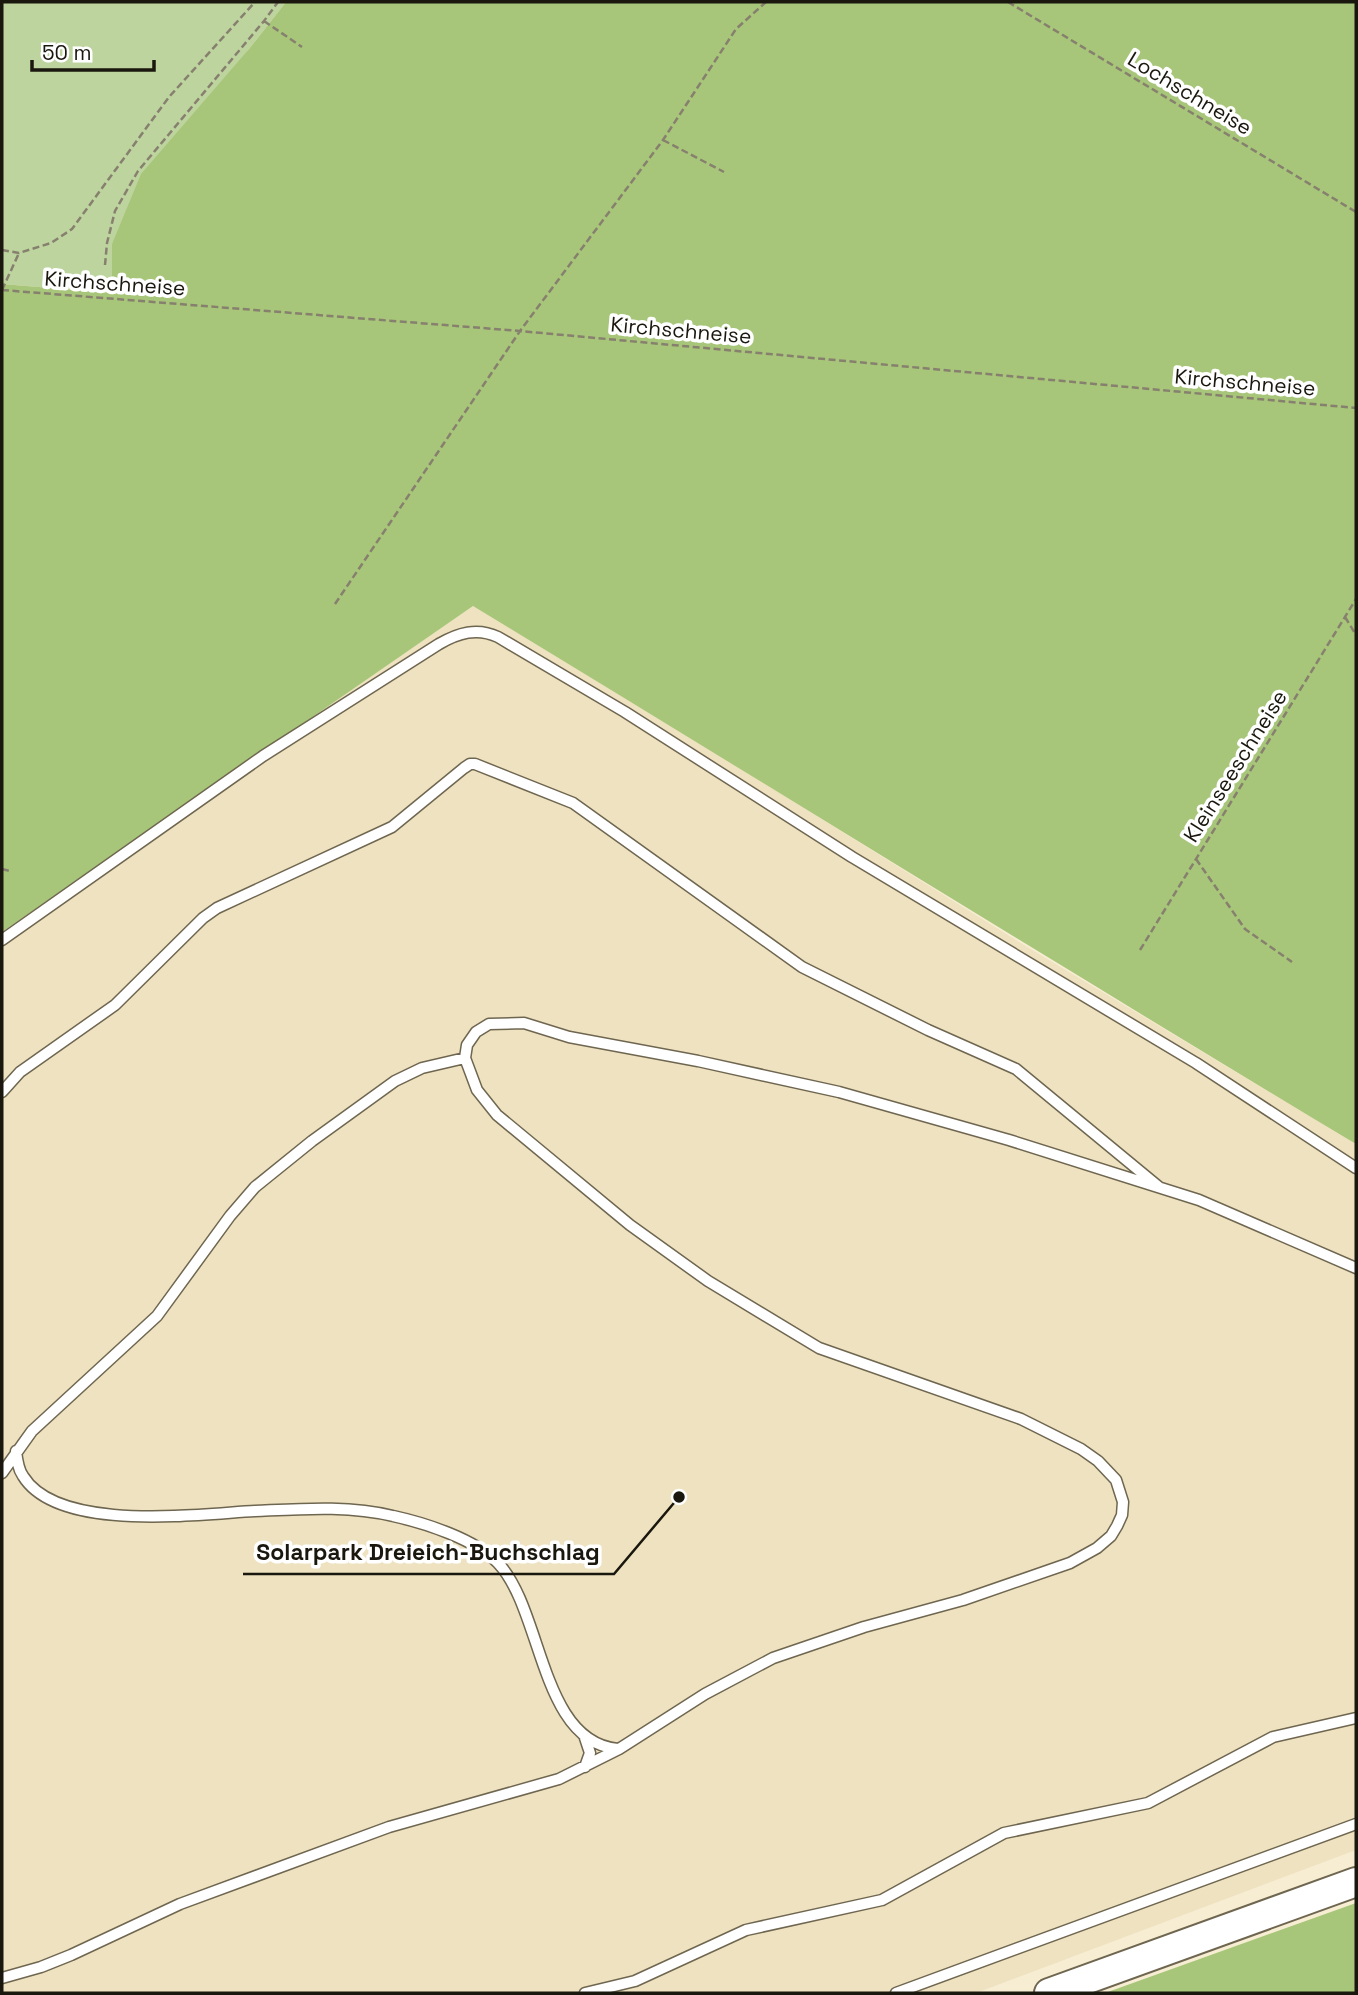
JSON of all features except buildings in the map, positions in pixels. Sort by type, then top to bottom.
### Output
[{"type":"main road","points":[[1049,1993],[1356,1882]]},
{"type":"lane","points":[[2,940],[263,756],[439,644],[458,634],[479,631],[498,637],[625,712],[852,857],[1196,1063],[1356,1168]]},
{"type":"lane","points":[[2,1092],[20,1072],[115,1005],[217,908],[392,827],[464,768],[475,764],[573,803],[802,967],[928,1030],[1016,1069],[1163,1189]]},
{"type":"lane","points":[[2,1978],[71,1955],[180,1903],[389,1827],[545,1784],[619,1749],[705,1694],[773,1658],[852,1630],[963,1600],[1070,1563],[1097,1548],[1111,1536],[1122,1515],[1122,1492],[1116,1480],[1098,1461],[1060,1438],[1021,1419],[835,1355],[708,1281],[630,1225],[497,1115],[477,1090],[465,1058],[467,1045],[476,1032],[489,1024],[524,1023],[569,1037],[698,1061],[839,1092],[1009,1140],[1218,1207],[1356,1268]]},
{"type":"lane","points":[[2,1473],[16,1451],[43,1420],[157,1316],[230,1216],[262,1181],[395,1081],[422,1068],[465,1058]]},
{"type":"lane","points":[[16,1451],[20,1473],[30,1485],[59,1504],[102,1515],[366,1511],[394,1516],[468,1542],[496,1561],[515,1586],[538,1654],[573,1723],[585,1737],[601,1747],[619,1749]]},
{"type":"lane","points":[[585,1993],[635,1981],[746,1930],[882,1900],[1004,1833],[1148,1803],[1273,1737],[1356,1718]]},
{"type":"lane","points":[[585,1737],[590,1753],[585,1767]]},
{"type":"lane","points":[[896,1993],[1356,1824]]},
{"type":"path","points":[[2,250],[19,253],[51,243],[72,229],[169,97],[255,2]]},
{"type":"path","points":[[106,265],[107,243],[115,211],[138,171],[278,2]]},
{"type":"path","points":[[335,604],[520,331],[663,140],[737,29],[766,2]]},
{"type":"path","name":"Lochschneise","points":[[1008,2],[1356,212]]},
{"type":"path","points":[[264,22],[302,47]]},
{"type":"path","points":[[663,140],[724,172]]},
{"type":"path","points":[[2,290],[19,253]]},
{"type":"path","name":"Kirchschneise","points":[[2,290],[520,331],[1356,408]]},
{"type":"path","name":"Kleinseeschneise","points":[[1140,950],[1356,599]]},
{"type":"path","points":[[1345,617],[1356,635]]},
{"type":"path","points":[[1196,859],[1245,929],[1292,962]]},
{"type":"path","points":[[2,869],[10,871]]},
{"type":"shaded area","points":[[473,606],[1029,948],[1356,1144],[1356,1850],[976,1993],[2,1993],[2,932]]},
{"type":"green space","points":[[2,2],[286,2],[249,49],[112,244],[112,293],[2,284]]},
{"type":"green space","points":[[286,2],[1356,2],[1356,1144],[473,606],[2,932],[2,284],[112,293],[112,244],[141,174]]},
{"type":"green space","points":[[1356,1903],[1356,1993],[1105,1993]]},
{"type":"place","name":"Solarpark Dreieich-Buchschlag","points":[[679,1497]]}]
